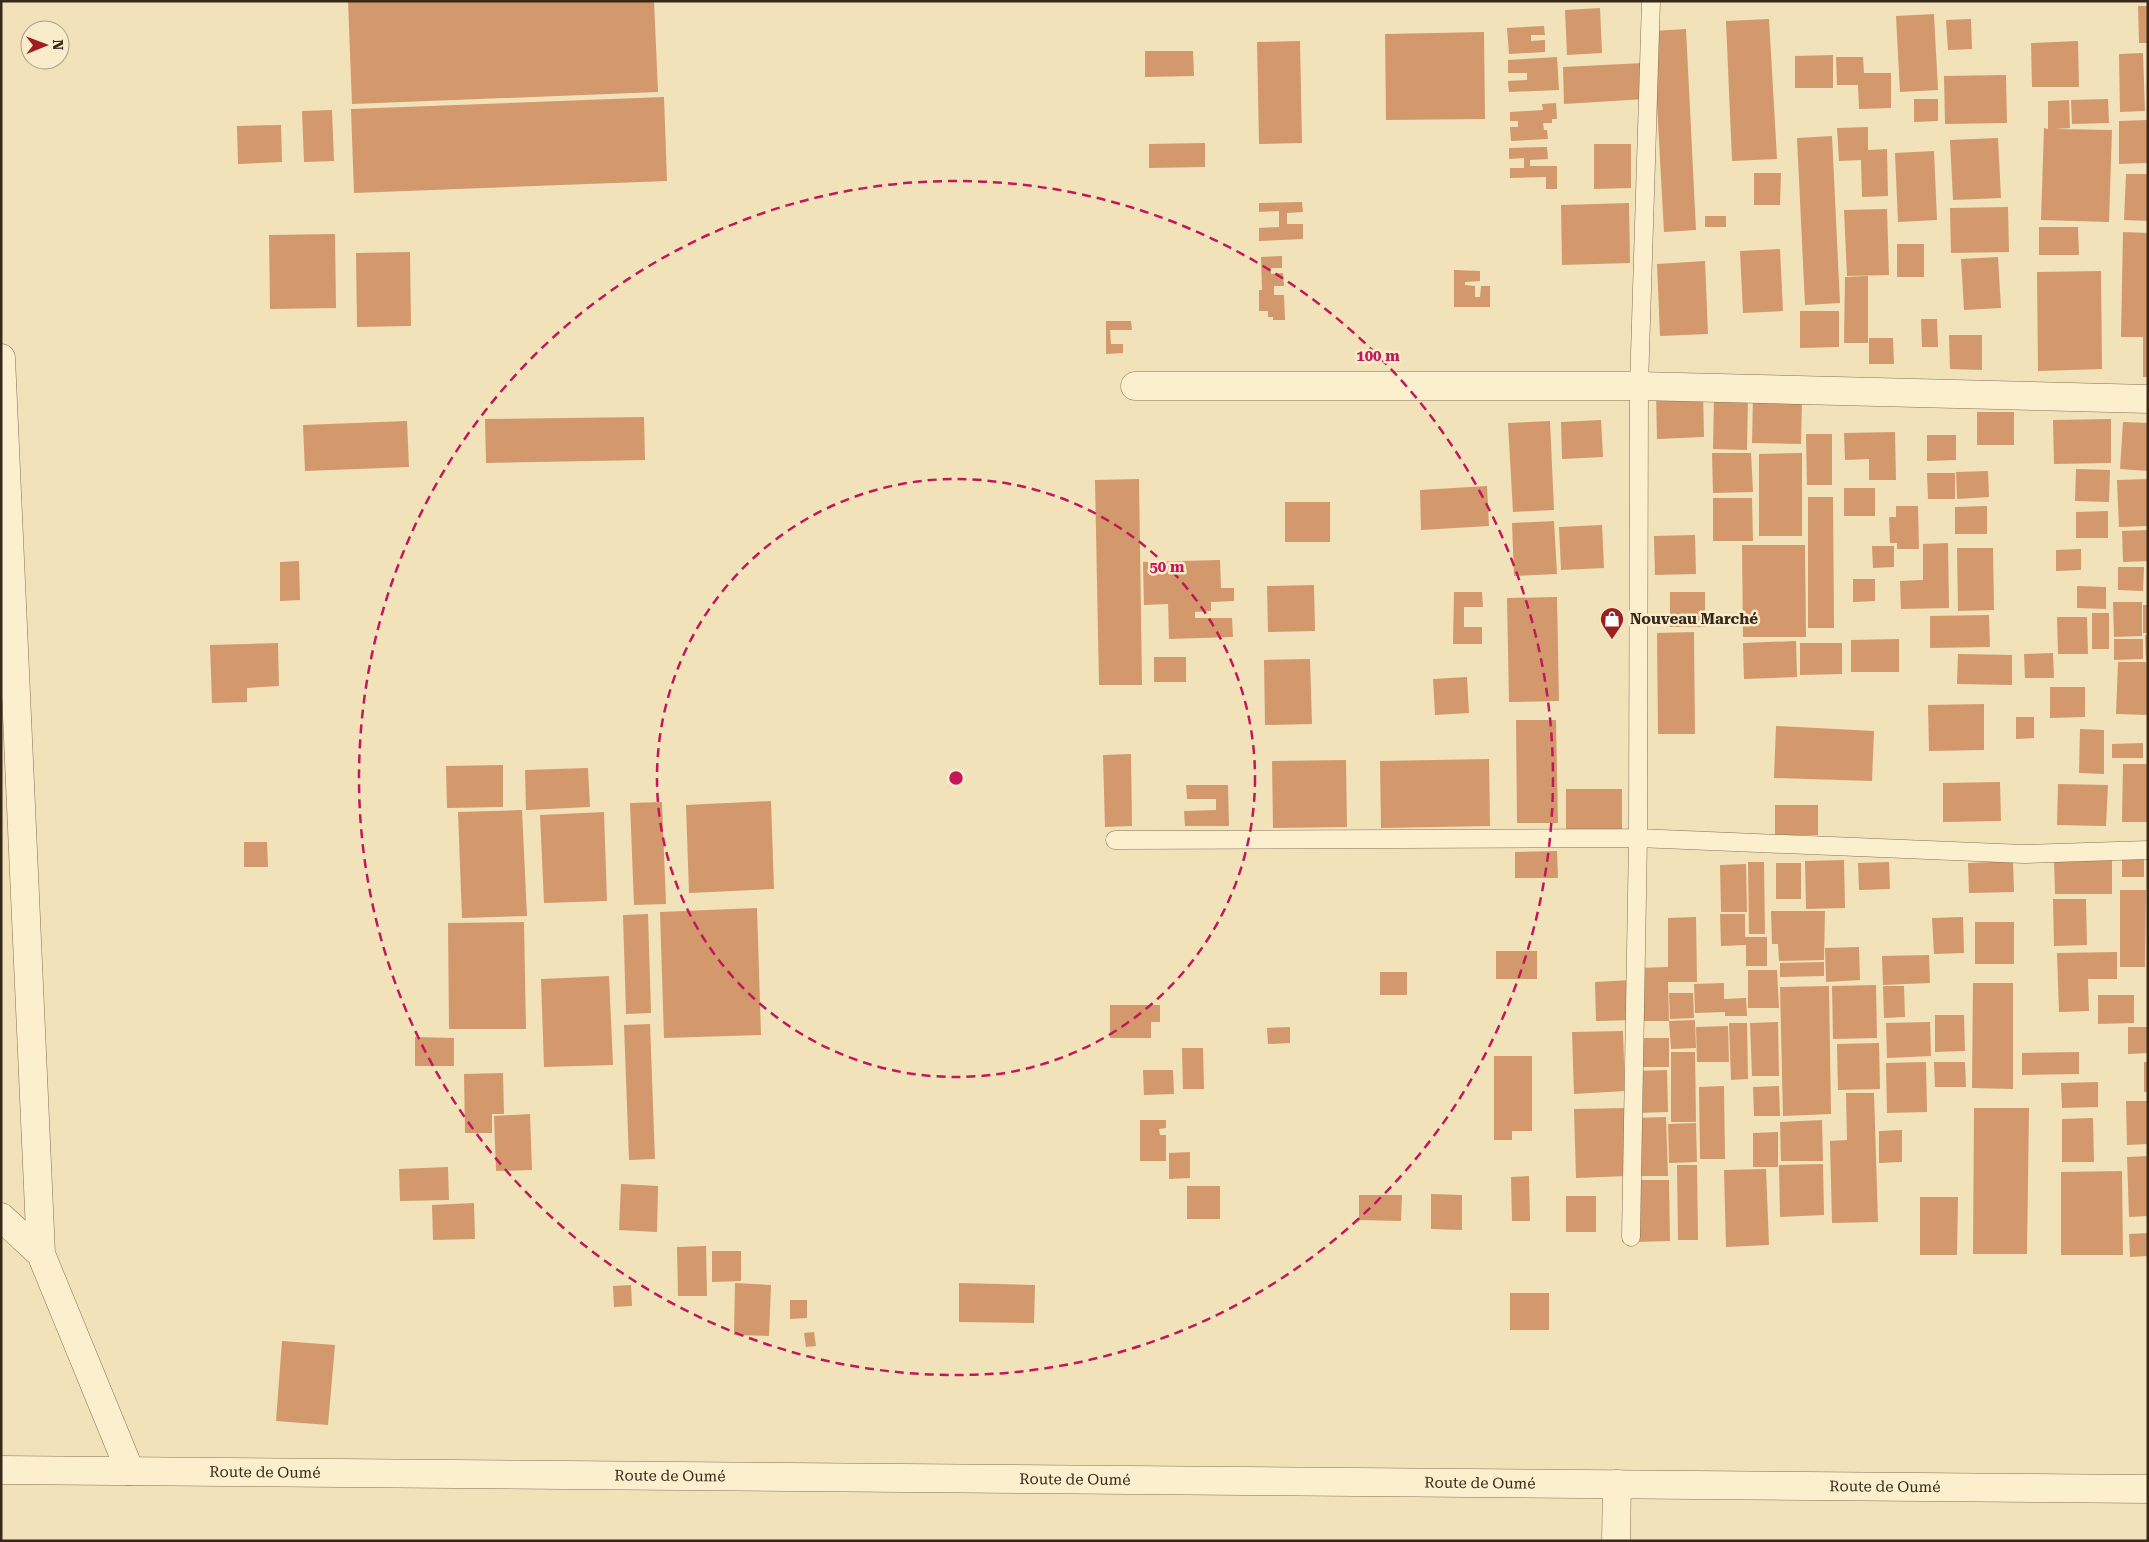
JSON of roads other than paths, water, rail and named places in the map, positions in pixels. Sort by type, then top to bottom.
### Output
[{"type":"street","points":[[1,358],[42,1254],[130,1471]]},
{"type":"street","points":[[1134,386],[1639,386],[2148,399]]},
{"type":"street","points":[[1,1217],[42,1254]]},
{"type":"street","name":"Route de Oumé","points":[[1,1470],[2148,1489]]},
{"type":"street","points":[[1616,1541],[1617,1484]]},
{"type":"lane","points":[[1631,1236],[1638,838],[1639,386],[1651,1]]},
{"type":"lane","points":[[1115,840],[1638,838],[2024,854],[2148,850]]},
{"type":"place","name":"Nouveau Marché","points":[[1612,640]]}]
